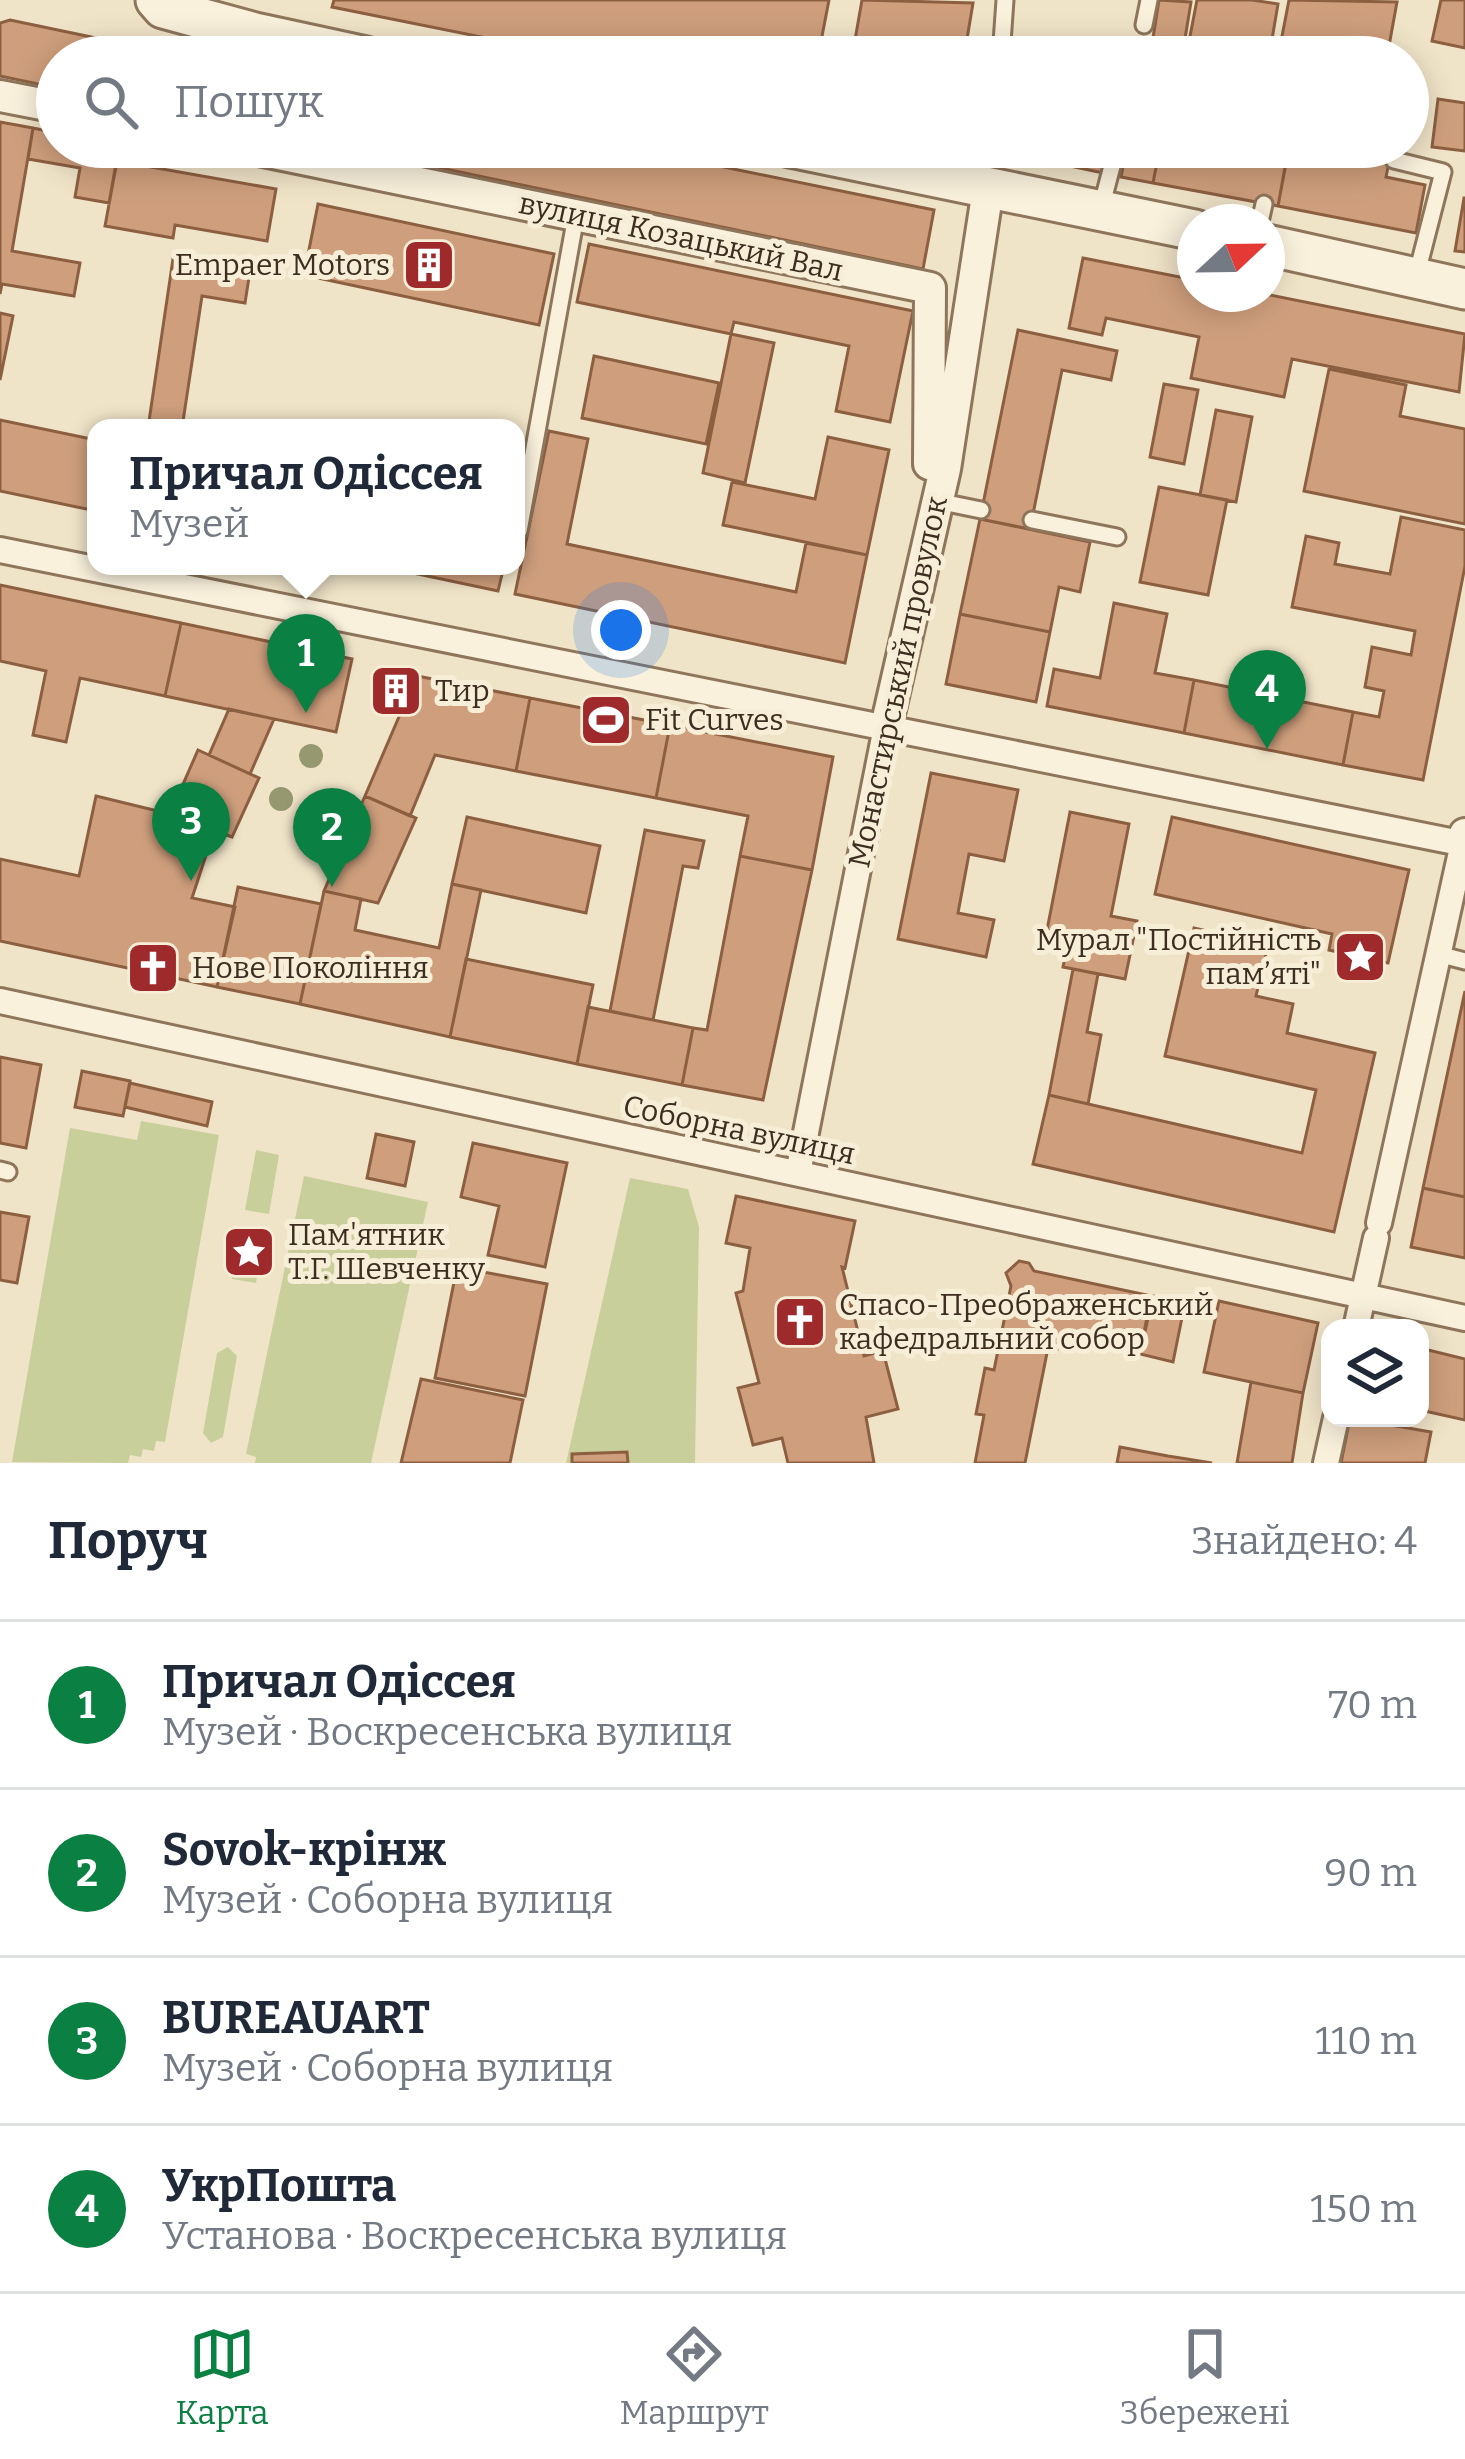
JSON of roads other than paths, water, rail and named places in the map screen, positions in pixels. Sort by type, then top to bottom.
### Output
[{"type":"street","points":[[160,4],[269,36]]},
{"type":"street","points":[[0,96],[36,103]]},
{"type":"street","name":"вулиця Козацький Вал","points":[[345,168],[930,288],[929,464],[944,469]]},
{"type":"street","points":[[888,168],[1177,226]]},
{"type":"street","name":"Монастирський провулок","points":[[798,1173],[886,728],[944,469],[982,188]]},
{"type":"street","points":[[1285,249],[1465,289]]},
{"type":"street","points":[[0,550],[87,567]]},
{"type":"street","points":[[124,575],[1464,840],[1358,1319]]},
{"type":"street","name":"Соборна вулиця","points":[[0,1001],[1465,1318]]},
{"type":"street","points":[[1326,1463],[1334,1427]]},
{"type":"lane","points":[[1002,36],[1005,0]]},
{"type":"lane","points":[[1144,25],[1149,0]]},
{"type":"lane","points":[[982,188],[983,168]]},
{"type":"lane","points":[[1101,211],[1112,168]]},
{"type":"lane","points":[[1414,279],[1443,172],[1427,168]]},
{"type":"lane","points":[[525,497],[576,216]]},
{"type":"lane","points":[[937,501],[981,510]]},
{"type":"lane","points":[[1031,520],[1117,536]]},
{"type":"lane","points":[[1438,954],[1465,961]]},
{"type":"place","name":"Empaer Motors","points":[[429,265]]},
{"type":"place","name":"Тир","points":[[396,691]]},
{"type":"place","name":"Причал Одіссея","points":[[306,713]]},
{"type":"place","name":"Fit Curves","points":[[606,720]]},
{"type":"place","name":"УкрПошта","points":[[1267,749]]},
{"type":"place","name":"BUREAUART","points":[[191,881]]},
{"type":"place","name":"Sovok-крінж","points":[[332,887]]},
{"type":"place","name":"Мурал \"Постійність пам’яті\"","points":[[1360,957]]},
{"type":"place","name":"Нове Покоління","points":[[153,968]]},
{"type":"place","name":"Пам'ятник Т.Г. Шевченку","points":[[249,1252]]},
{"type":"place","name":"Спасо-Преображенський кафедральний собор","points":[[800,1322]]}]
